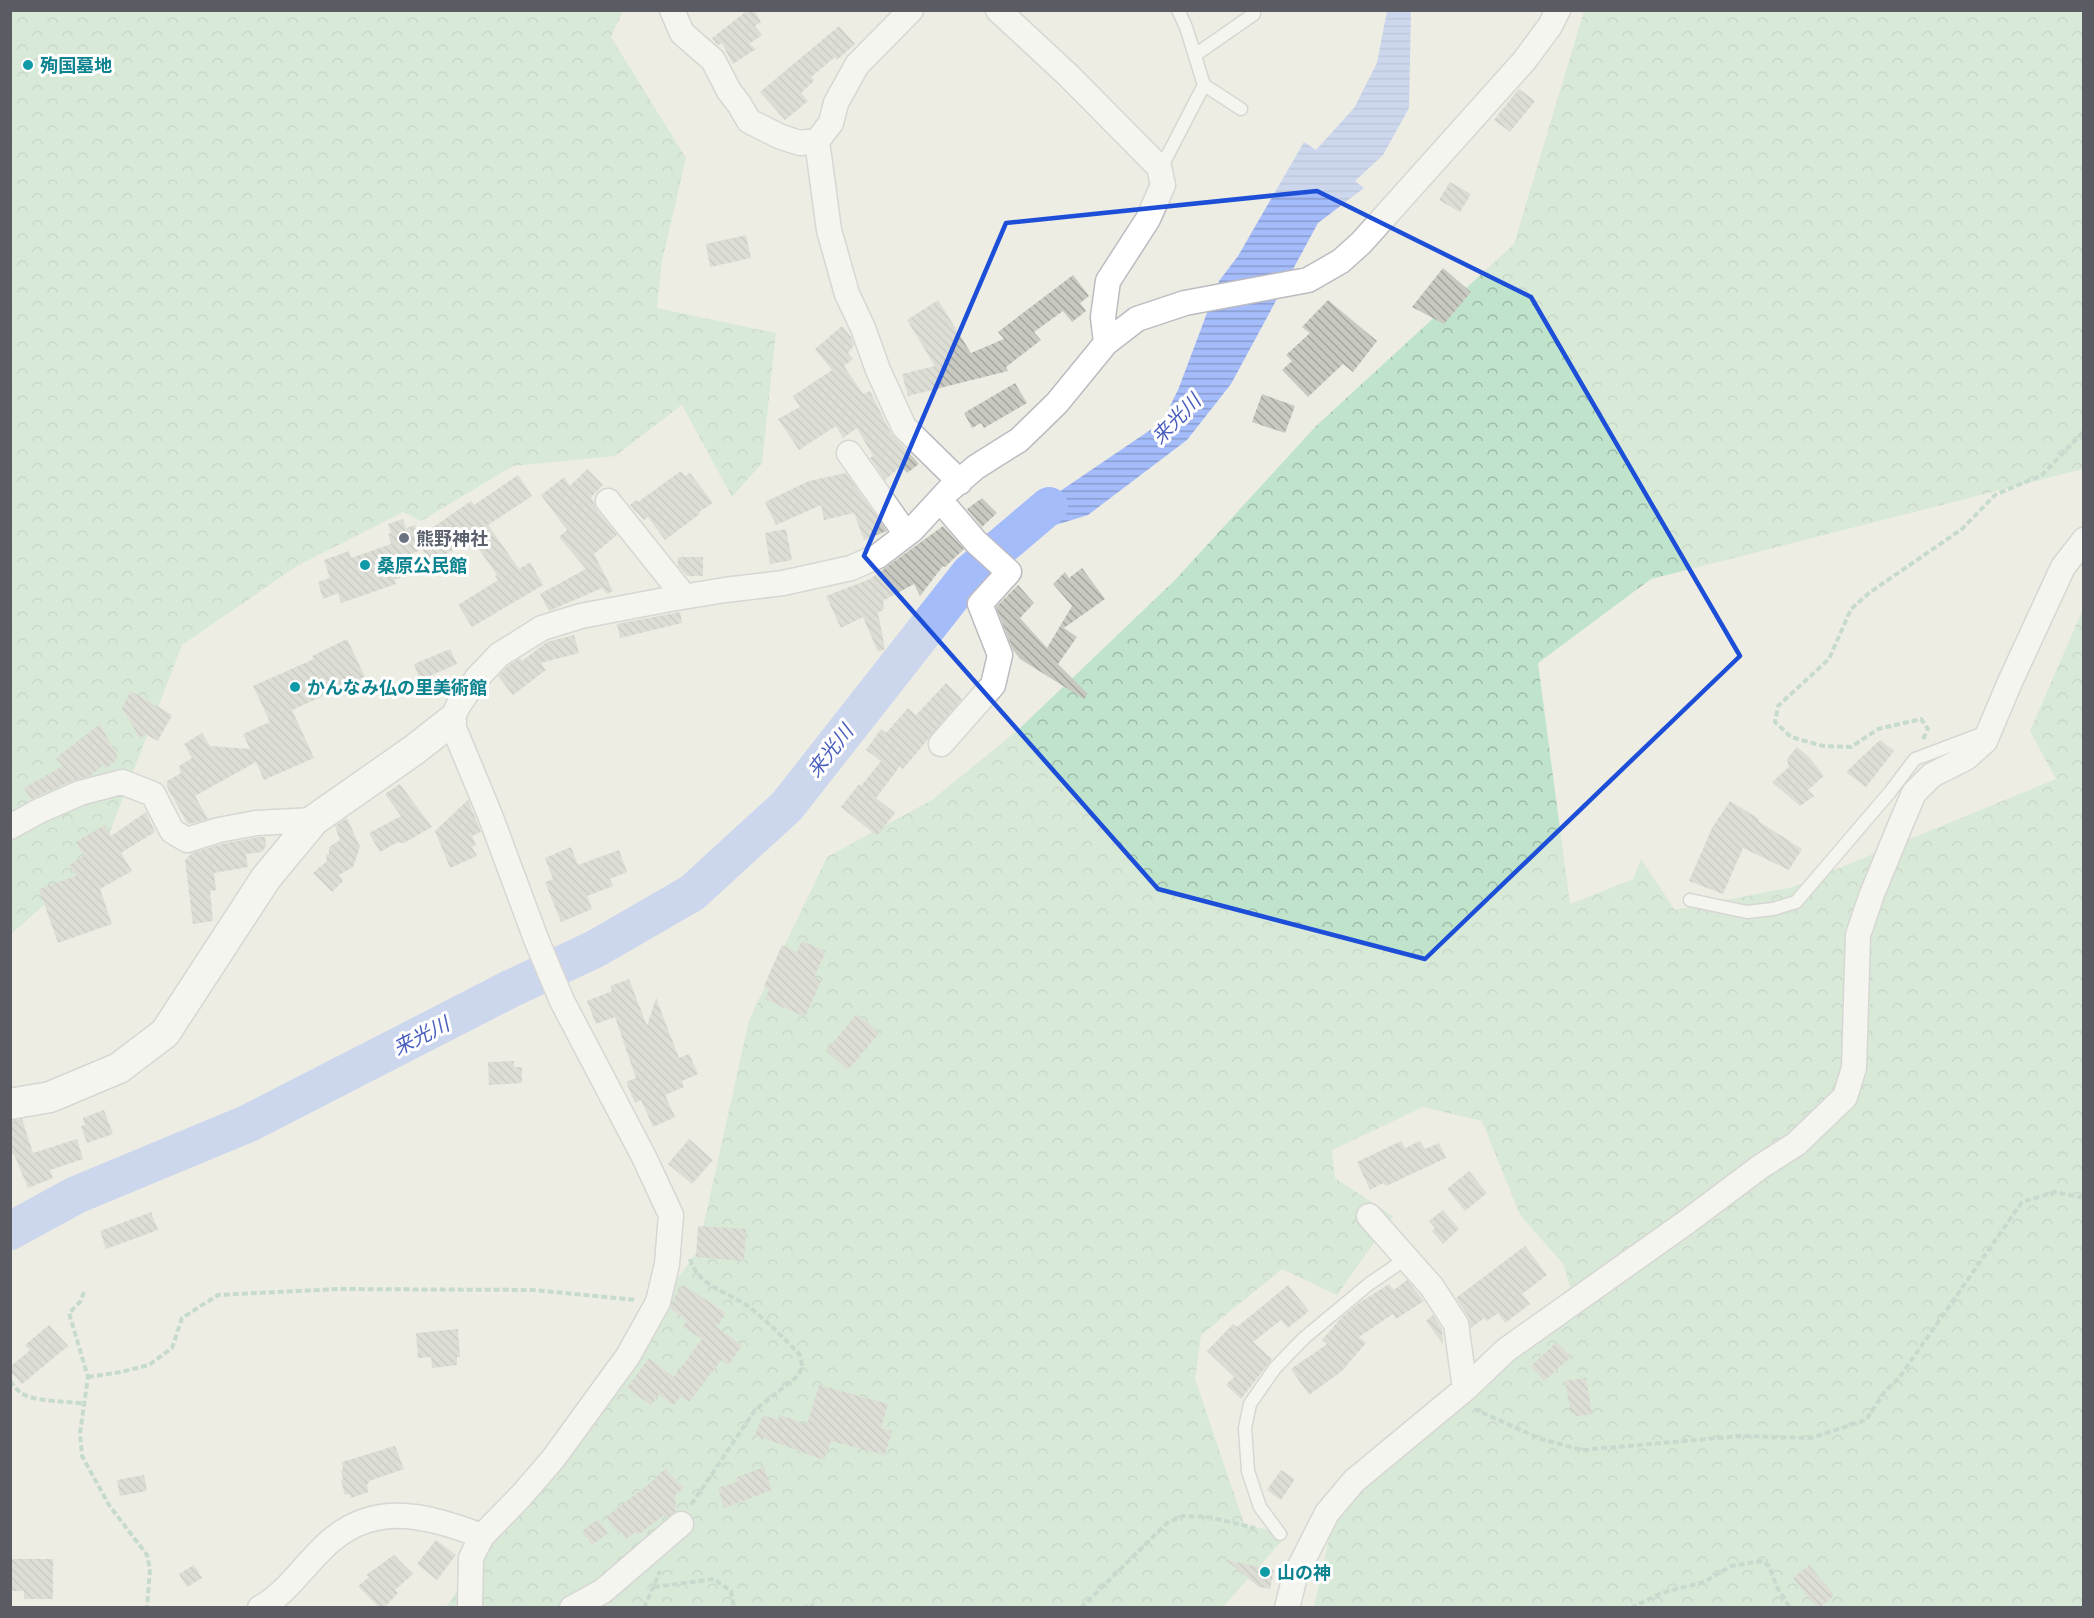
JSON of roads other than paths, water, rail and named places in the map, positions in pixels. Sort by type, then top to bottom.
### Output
[{"type":"street","points":[[672,10],[682,33],[713,60],[729,91],[749,121],[800,143],[817,141],[831,123],[836,103],[857,65],[911,10]]},
{"type":"street","points":[[998,10],[1068,75],[1160,170],[1163,185],[1148,219],[1108,281],[1103,317],[1106,343]]},
{"type":"street","points":[[10,1104],[50,1097],[119,1068],[165,1033],[266,878],[314,820],[414,750],[451,721],[458,706],[484,670],[499,655],[542,628],[581,616],[684,596],[783,584],[851,568],[878,556],[906,534],[976,467],[1019,440],[1057,403],[1106,343],[1137,319],[1185,303],[1308,280],[1341,261],[1361,243],[1524,62],[1550,26],[1558,10]]},
{"type":"street","points":[[817,141],[829,230],[846,294],[863,328],[878,370],[904,427],[960,482]]},
{"type":"street","points":[[849,453],[906,534]]},
{"type":"street","points":[[940,500],[976,542],[1010,572],[980,604],[1000,655],[993,685],[941,744]]},
{"type":"street","points":[[608,501],[684,596]]},
{"type":"street","points":[[1287,1608],[1295,1576],[1327,1514],[1347,1489],[1381,1457],[1465,1389],[1506,1350],[1796,1143],[1845,1097],[1854,1068],[1858,935],[1872,894],[1914,794],[1932,775],[1966,758],[1985,741],[2063,567],[2084,540]]},
{"type":"street","points":[[451,721],[562,1001],[644,1156],[670,1215],[667,1264],[658,1302],[628,1356],[553,1459],[482,1536],[471,1558],[470,1608]]},
{"type":"street","points":[[10,827],[39,811],[80,794],[122,782],[153,795],[172,831],[187,840],[219,830],[256,823],[314,820]]},
{"type":"street","points":[[1369,1216],[1432,1287],[1456,1324],[1465,1389]]},
{"type":"street","points":[[260,1608],[292,1583],[321,1549],[348,1528],[380,1516],[407,1515],[444,1522],[482,1536]]},
{"type":"street","points":[[572,1608],[603,1591],[681,1524]]},
{"type":"lane","points":[[1178,10],[1186,27],[1204,85],[1241,110]]},
{"type":"lane","points":[[1195,55],[1254,14]]},
{"type":"lane","points":[[1160,170],[1204,85]]},
{"type":"lane","points":[[1690,900],[1747,912],[1773,909],[1796,902],[1890,792],[1915,759],[1988,731]]},
{"type":"lane","points":[[1280,1534],[1260,1507],[1248,1471],[1245,1428],[1250,1404],[1275,1368],[1304,1338],[1369,1284],[1407,1258]]},
{"type":"water","points":[[1387,11],[1411,11],[1409,108],[1383,155],[1355,181],[1364,188],[1318,223],[1231,384],[1187,440],[1088,515],[1010,539],[1013,523],[1162,422],[1178,390],[1219,281],[1238,256],[1304,142],[1316,150],[1354,108],[1377,63]]},
{"type":"waterway","name":"来光川","points":[[10,1231],[76,1195],[249,1123],[512,988],[595,949],[692,893],[787,806],[970,573],[1049,506]]},
{"type":"place","name":"殉国墓地","points":[[28,65]]},
{"type":"place","name":"熊野神社","points":[[404,538]]},
{"type":"place","name":"桑原公民館","points":[[365,565]]},
{"type":"place","name":"かんなみ仏の里美術館","points":[[295,687]]},
{"type":"place","name":"山の神","points":[[1265,1572]]}]
